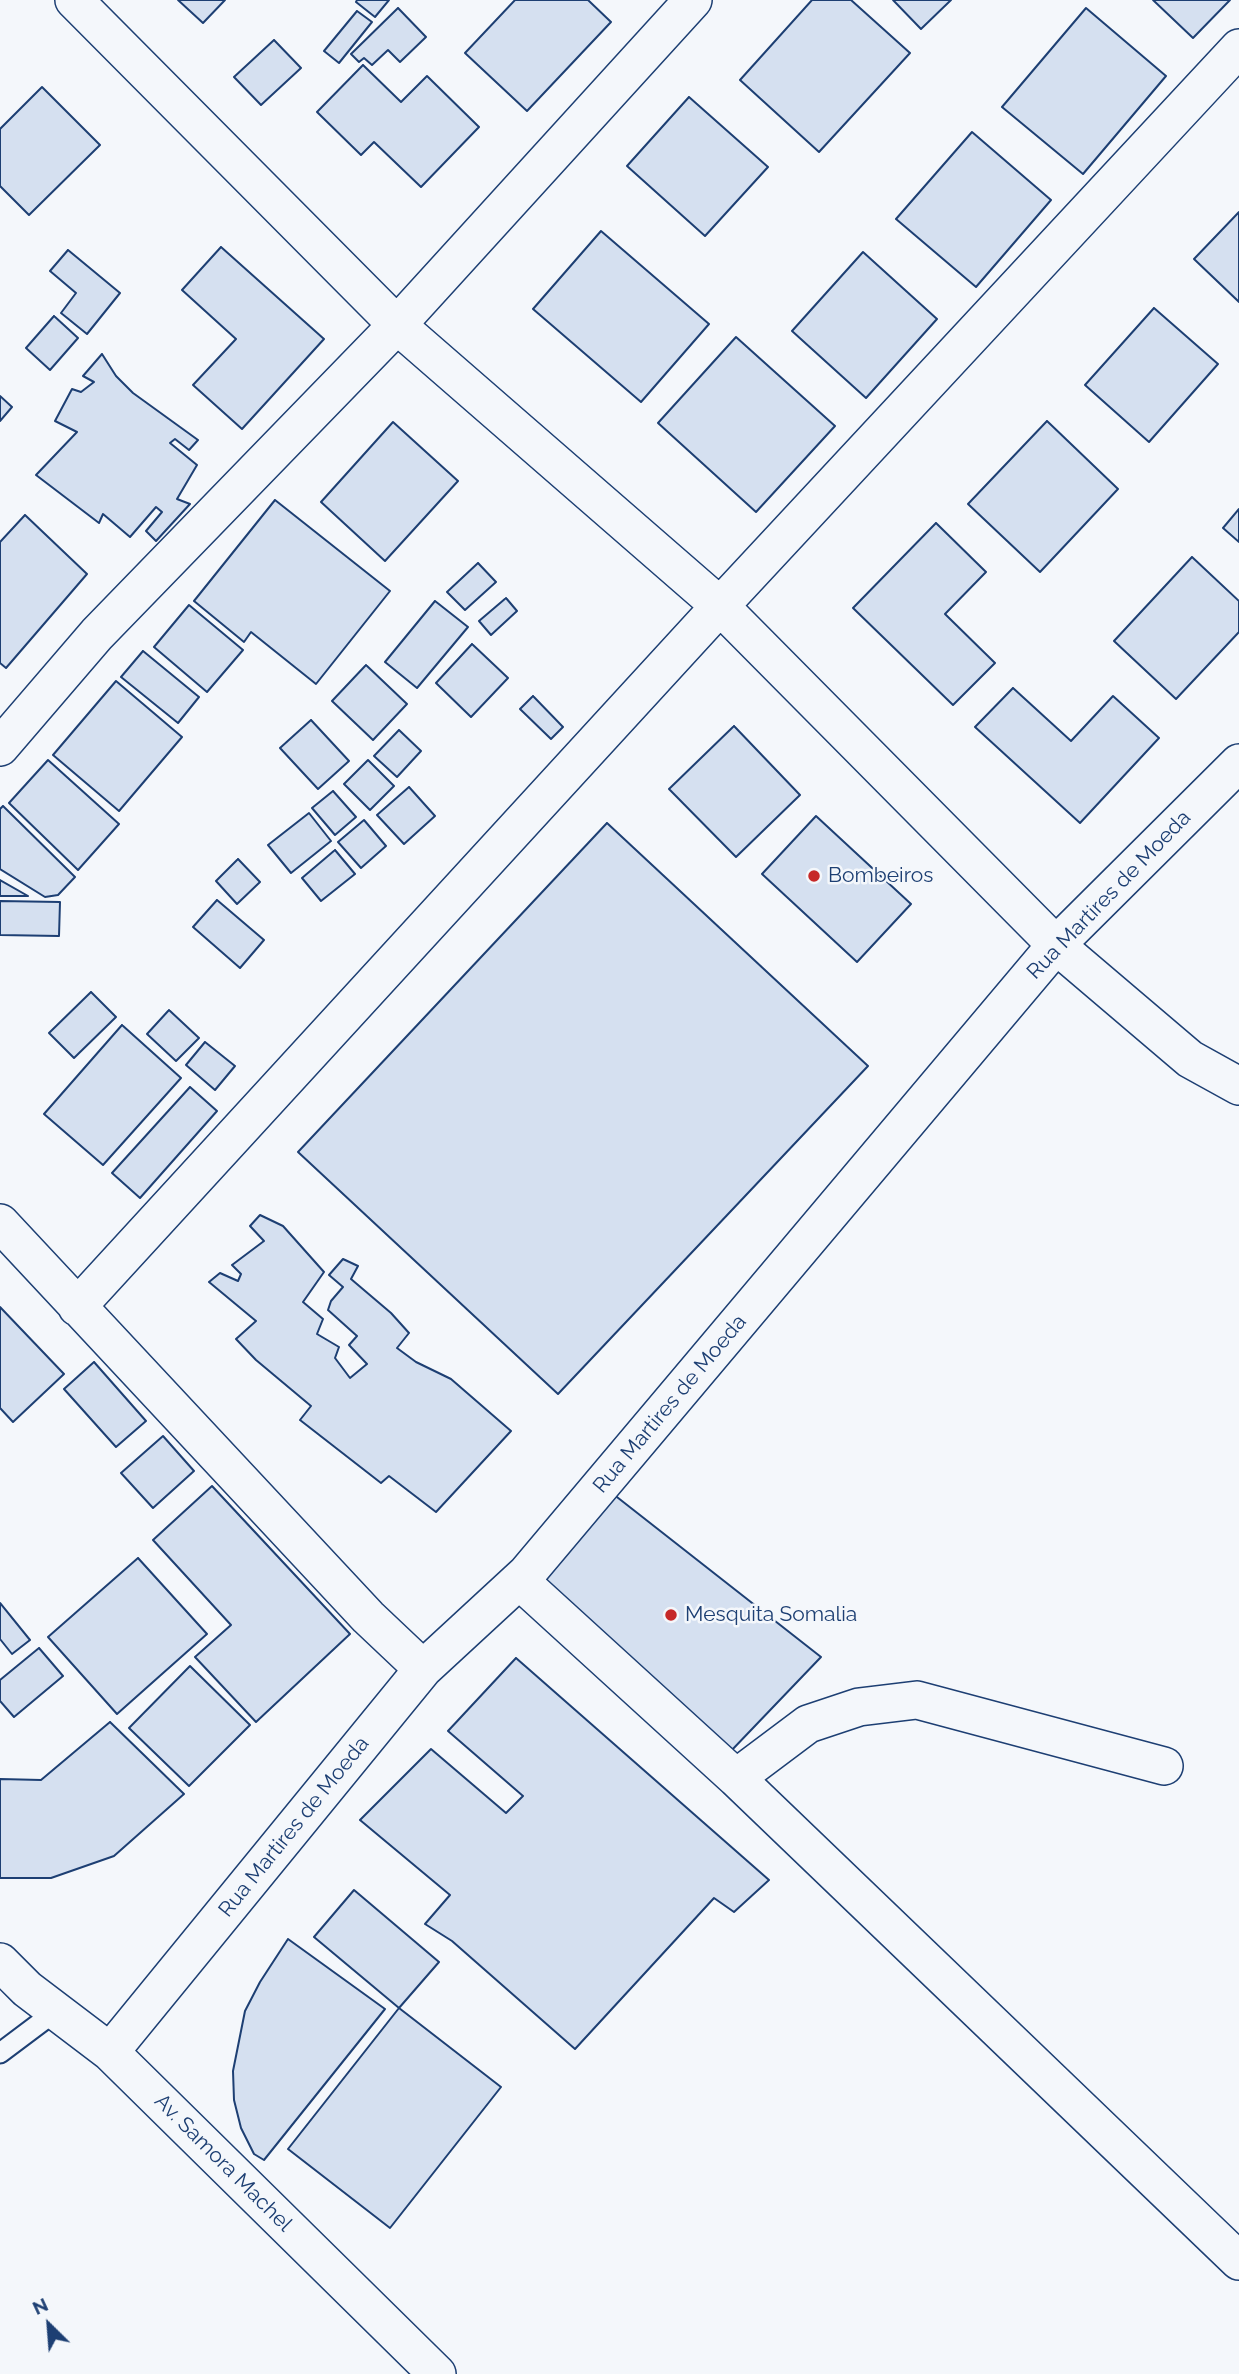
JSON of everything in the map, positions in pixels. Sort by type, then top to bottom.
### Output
[{"type":"street","points":[[74,0],[397,326],[720,606],[1056,945],[1190,1059],[1239,1086]]},
{"type":"street","points":[[0,747],[97,634],[397,326],[693,0]]},
{"type":"street","points":[[77,1307],[720,606],[1239,48]]},
{"type":"street","name":"Rua Martires de Moeda","points":[[110,2052],[423,1670],[520,1581],[1056,945],[1239,763]]},
{"type":"street","points":[[0,1223],[368,1617],[423,1670]]},
{"type":"street","points":[[520,1581],[736,1778],[1239,2261]]},
{"type":"street","points":[[736,1778],[808,1724],[859,1707],[917,1700],[1164,1766]]},
{"type":"street","name":"Av. Samora Machel","points":[[0,1962],[27,1989],[110,2052],[438,2374]]},
{"type":"lane","points":[[0,2053],[56,2011]]},
{"type":"building","points":[[178,0],[225,0],[203,23]]},
{"type":"building","points":[[389,0],[375,17],[356,2]]},
{"type":"building","points":[[515,0],[588,0],[611,22],[527,111],[465,53]]},
{"type":"building","points":[[812,0],[851,0],[910,53],[819,152],[740,80]]},
{"type":"building","points":[[893,0],[951,0],[921,29]]},
{"type":"building","points":[[1153,0],[1230,0],[1193,38]]},
{"type":"building","points":[[398,8],[426,37],[400,62],[388,50],[372,65],[364,58],[359,62],[351,54]]},
{"type":"building","points":[[1086,8],[1166,76],[1083,174],[1002,107]]},
{"type":"building","points":[[357,11],[372,22],[339,63],[324,51]]},
{"type":"building","points":[[274,40],[301,68],[261,105],[234,77]]},
{"type":"building","points":[[363,65],[401,102],[427,76],[479,127],[421,187],[374,142],[361,155],[317,112]]},
{"type":"building","points":[[42,87],[100,145],[29,215],[0,186],[0,129]]},
{"type":"building","points":[[689,97],[768,167],[705,236],[627,166]]},
{"type":"building","points":[[972,132],[1051,200],[976,287],[896,219]]},
{"type":"building","points":[[1239,212],[1239,302],[1194,259]]},
{"type":"building","points":[[601,231],[709,324],[641,402],[533,309]]},
{"type":"building","points":[[221,247],[324,339],[242,429],[193,385],[236,339],[182,290]]},
{"type":"building","points":[[68,250],[120,293],[87,334],[61,313],[76,293],[50,271]]},
{"type":"building","points":[[863,252],[937,319],[866,398],[792,331]]},
{"type":"building","points":[[1154,308],[1218,364],[1149,442],[1085,385]]},
{"type":"building","points":[[54,316],[78,338],[50,370],[26,348]]},
{"type":"building","points":[[736,337],[835,426],[756,512],[658,423]]},
{"type":"building","points":[[102,354],[116,376],[133,393],[198,440],[189,450],[175,439],[170,443],[197,465],[177,499],[190,504],[156,541],[146,531],[162,512],[156,507],[130,537],[103,514],[99,523],[36,475],[77,432],[55,421],[72,389],[81,392],[94,382],[83,376]]},
{"type":"building","points":[[0,396],[12,407],[0,421]]},
{"type":"building","points":[[1047,421],[1118,489],[1040,572],[968,504]]},
{"type":"building","points":[[393,422],[458,481],[385,561],[321,502]]},
{"type":"building","points":[[275,500],[390,591],[316,684],[251,632],[244,642],[194,601]]},
{"type":"building","points":[[1239,509],[1239,542],[1223,528]]},
{"type":"building","points":[[25,515],[87,574],[6,668],[0,663],[0,542]]},
{"type":"building","points":[[936,523],[986,572],[945,614],[995,663],[953,705],[853,608]]},
{"type":"building","points":[[1192,557],[1239,601],[1239,632],[1176,699],[1114,641]]},
{"type":"building","points":[[478,563],[496,582],[465,610],[447,592]]},
{"type":"building","points":[[506,598],[517,611],[491,635],[479,621]]},
{"type":"building","points":[[435,601],[468,627],[417,688],[385,662]]},
{"type":"building","points":[[189,605],[243,650],[207,692],[154,647]]},
{"type":"building","points":[[472,644],[508,678],[471,717],[436,683]]},
{"type":"building","points":[[143,651],[199,697],[178,723],[121,677]]},
{"type":"building","points":[[366,665],[407,704],[373,740],[332,701]]},
{"type":"building","points":[[116,681],[182,737],[119,811],[53,755]]},
{"type":"building","points":[[1013,688],[1071,741],[1113,696],[1159,738],[1080,823],[975,727]]},
{"type":"building","points":[[533,696],[563,727],[551,739],[520,709]]},
{"type":"building","points":[[311,720],[349,761],[318,789],[280,748]]},
{"type":"building","points":[[734,726],[800,795],[736,857],[669,789]]},
{"type":"building","points":[[399,730],[421,751],[397,777],[374,756]]},
{"type":"building","points":[[48,760],[119,824],[78,870],[9,803]]},
{"type":"building","points":[[368,760],[394,786],[370,810],[344,784]]},
{"type":"building","points":[[409,787],[435,816],[404,844],[377,815]]},
{"type":"building","points":[[333,791],[356,817],[335,835],[312,808]]},
{"type":"building","points":[[3,806],[75,877],[58,895],[45,897],[0,869],[0,809]]},
{"type":"building","points":[[309,813],[331,841],[291,873],[268,845]]},
{"type":"building","points":[[816,816],[911,904],[857,962],[762,874]]},
{"type":"building","points":[[364,820],[386,846],[361,868],[338,842]]},
{"type":"building","points":[[607,823],[868,1066],[558,1394],[298,1152]]},
{"type":"building","points":[[335,850],[355,874],[321,901],[302,878]]},
{"type":"building","points":[[238,859],[260,882],[237,904],[216,881]]},
{"type":"building","points":[[0,880],[28,896],[0,896]]},
{"type":"building","points":[[217,900],[264,940],[240,968],[193,927]]},
{"type":"building","points":[[0,901],[60,902],[59,936],[0,935]]},
{"type":"building","points":[[91,992],[116,1017],[74,1058],[49,1033]]},
{"type":"building","points":[[169,1010],[199,1038],[176,1061],[147,1034]]},
{"type":"building","points":[[122,1025],[181,1078],[103,1165],[44,1114]]},
{"type":"building","points":[[205,1042],[235,1066],[215,1090],[186,1065]]},
{"type":"building","points":[[190,1087],[217,1111],[140,1198],[112,1173]]},
{"type":"building","points":[[260,1215],[283,1226],[324,1272],[303,1302],[323,1319],[317,1334],[339,1347],[335,1358],[350,1378],[367,1364],[349,1345],[357,1336],[328,1310],[331,1301],[343,1287],[329,1275],[343,1259],[358,1266],[351,1279],[391,1313],[409,1333],[397,1348],[416,1362],[451,1379],[511,1431],[436,1512],[389,1476],[381,1483],[300,1420],[311,1406],[256,1360],[236,1339],[256,1321],[209,1282],[220,1273],[238,1281],[241,1274],[232,1265],[264,1241],[250,1226]]},
{"type":"building","points":[[0,1307],[64,1374],[13,1422],[0,1408]]},
{"type":"building","points":[[94,1362],[146,1421],[116,1447],[64,1389]]},
{"type":"building","points":[[163,1436],[194,1471],[153,1508],[121,1473]]},
{"type":"building","points":[[212,1486],[350,1634],[256,1722],[195,1657],[231,1625],[153,1540]]},
{"type":"building","name":"Mesquita Somalia","points":[[608,1490],[821,1657],[730,1752],[527,1573]]},
{"type":"building","points":[[138,1558],[207,1634],[117,1714],[48,1637]]},
{"type":"building","points":[[0,1603],[30,1640],[12,1654],[0,1639]]},
{"type":"building","points":[[39,1648],[63,1676],[14,1717],[0,1701],[0,1680]]},
{"type":"building","points":[[516,1658],[769,1880],[734,1912],[714,1898],[575,2049],[452,1941],[425,1924],[450,1895],[360,1820],[431,1749],[506,1813],[523,1796],[448,1731]]},
{"type":"building","points":[[190,1666],[250,1725],[189,1786],[129,1728]]},
{"type":"building","points":[[110,1722],[184,1794],[114,1856],[51,1878],[0,1878],[0,1779],[41,1780]]},
{"type":"building","points":[[354,1890],[439,1962],[399,2008],[314,1937]]},
{"type":"building","points":[[288,1939],[385,2009],[264,2160],[254,2154],[241,2128],[234,2100],[233,2071],[245,2011]]},
{"type":"building","points":[[399,2008],[501,2087],[390,2228],[288,2149]]},
{"type":"place","name":"Bombeiros","points":[[814,876]]},
{"type":"place","name":"Mesquita Somalia","points":[[671,1615]]}]
